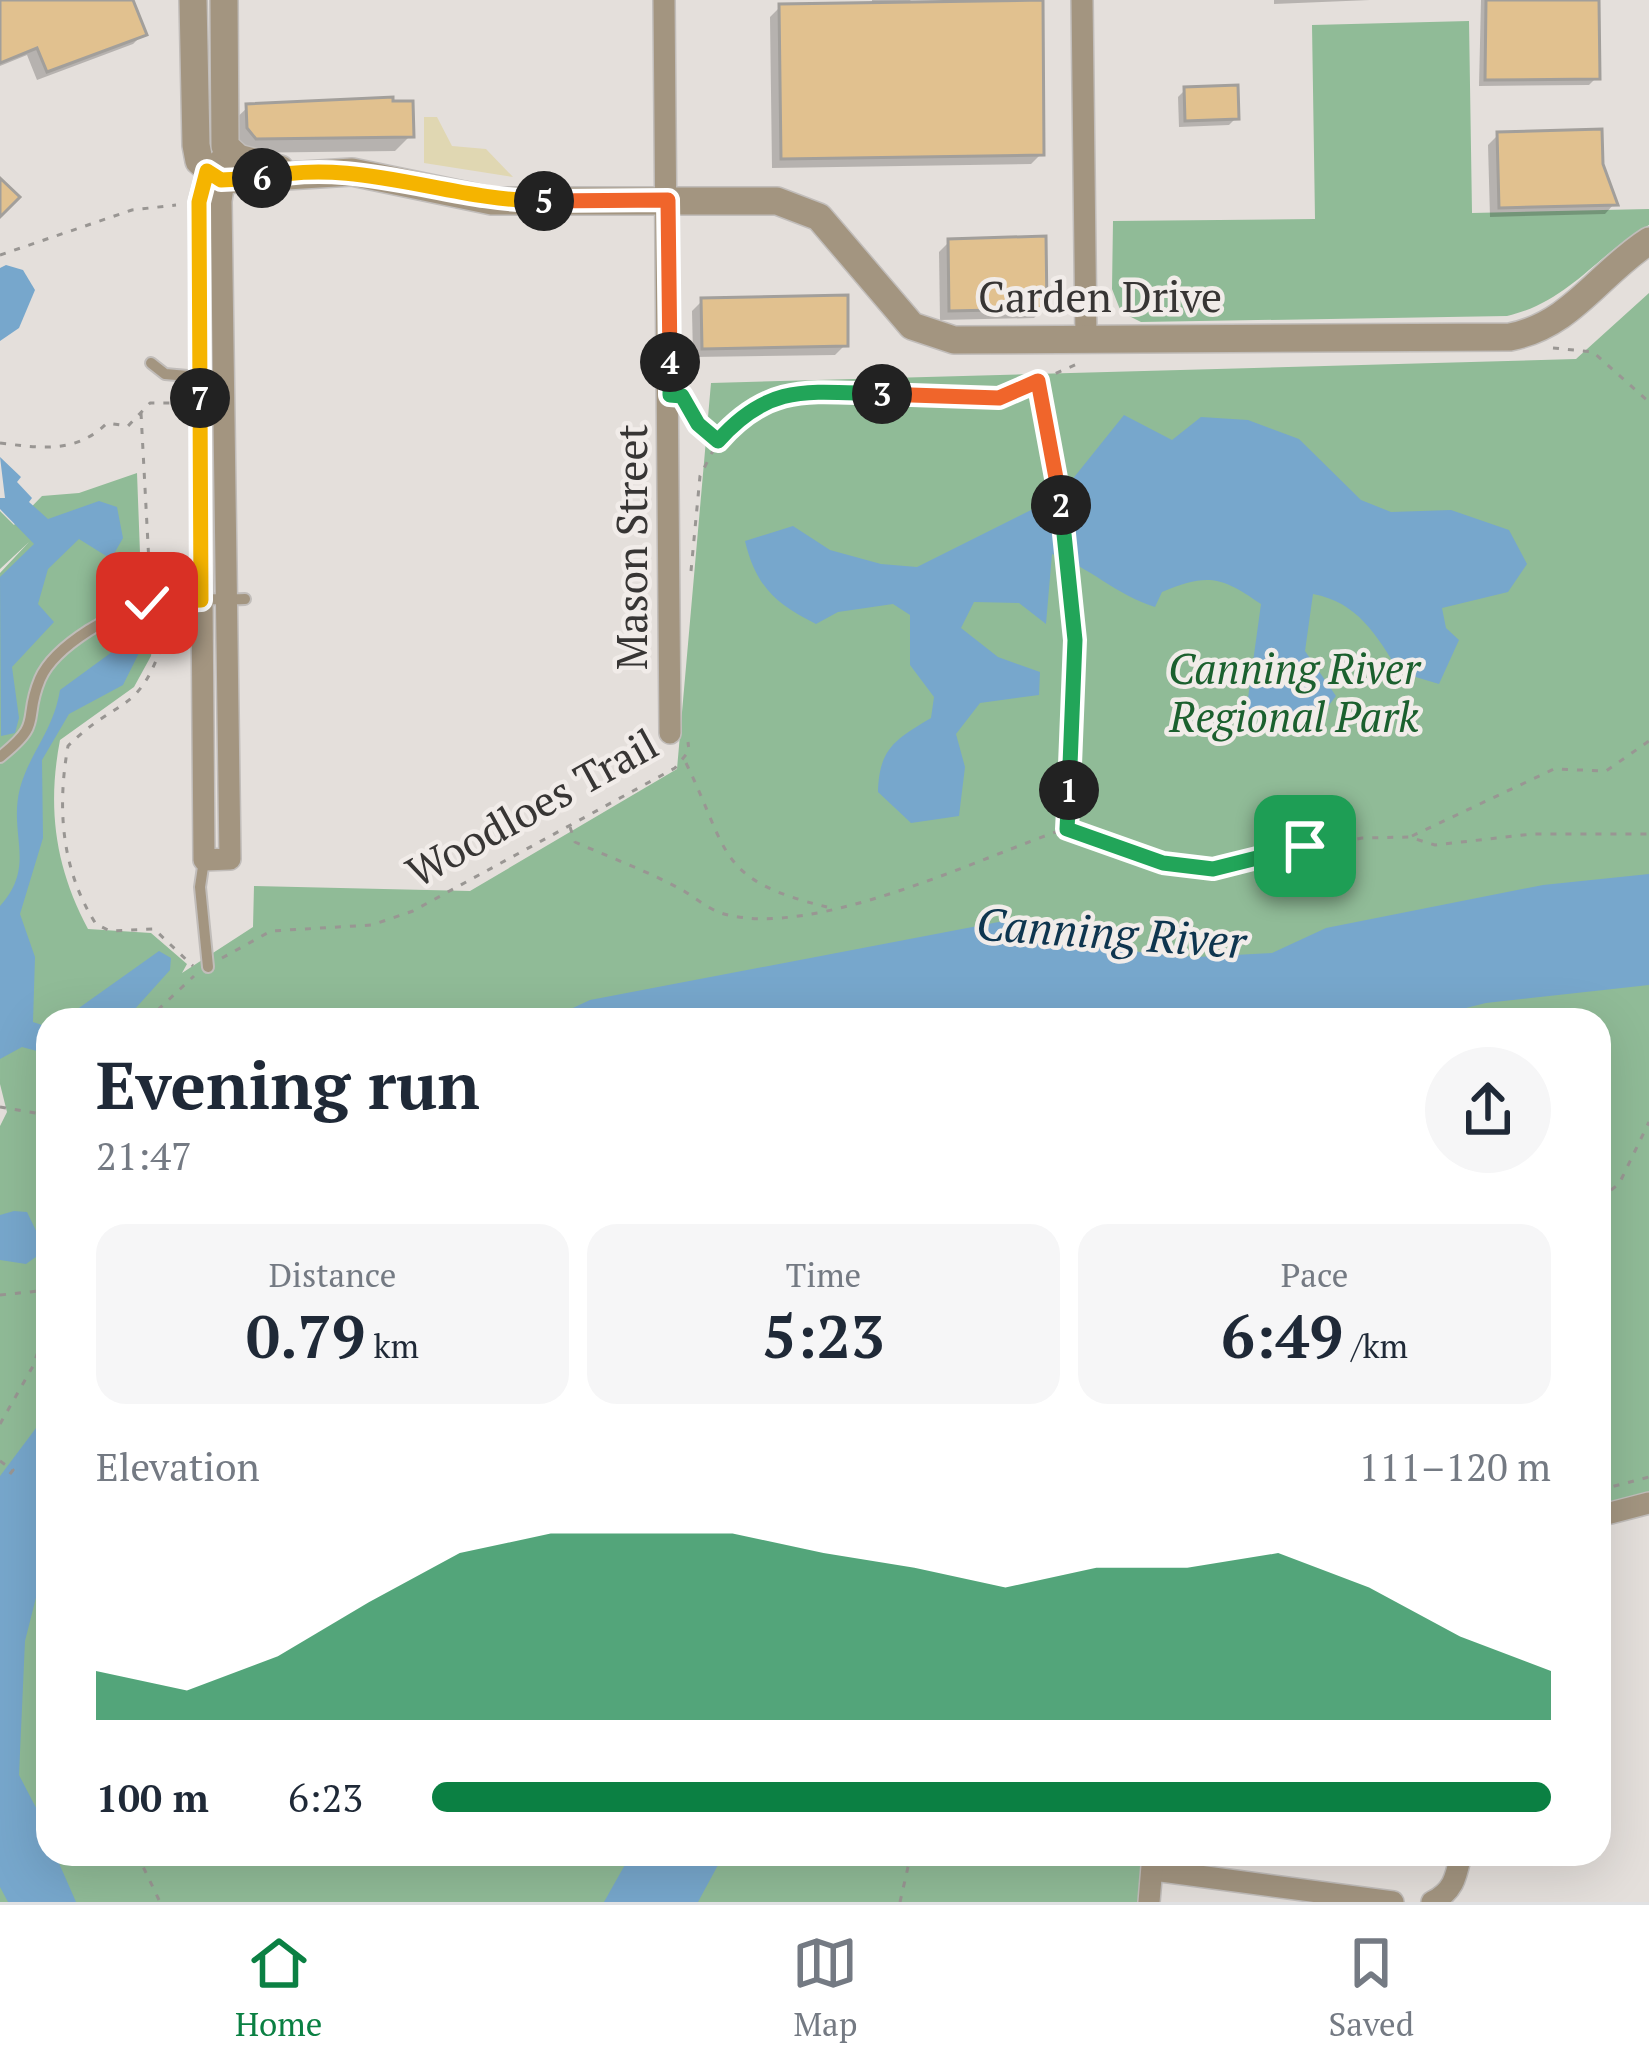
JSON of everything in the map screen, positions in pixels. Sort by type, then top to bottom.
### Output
[{"type":"street","points":[[193,0],[196,146],[219,168]]},
{"type":"street","points":[[219,168],[199,202],[204,860],[230,859],[237,599],[219,168],[224,0]]},
{"type":"street","name":"Mason Street","points":[[664,0],[679,731]]},
{"type":"street","points":[[1082,0],[1090,348]]},
{"type":"street","name":"Carden Drive","points":[[219,168],[390,177],[492,201],[777,201],[819,218],[912,326],[954,340],[1090,348],[1510,337],[1536,332],[1575,308],[1649,241]]},
{"type":"street","points":[[1611,1513],[1649,1503]]},
{"type":"street","points":[[1149,1902],[1153,1866]]},
{"type":"street","points":[[1177,1866],[1393,1902]]},
{"type":"street","points":[[1432,1902],[1447,1894],[1459,1866]]},
{"type":"lane","points":[[151,363],[165,374],[227,378]]},
{"type":"lane","points":[[0,757],[33,726],[40,680],[56,657],[147,603],[237,599]]},
{"type":"lane","points":[[203,969],[200,887],[204,860]]},
{"type":"path","points":[[0,255],[132,209],[160,209],[186,200]]},
{"type":"path","points":[[1545,347],[1593,352],[1649,402]]},
{"type":"path","points":[[689,588],[700,476],[718,441],[744,412],[789,392],[999,398],[1038,381],[1090,348]]},
{"type":"path","points":[[1038,381],[1059,482],[1075,640],[1067,829]]},
{"type":"path","points":[[670,395],[682,396],[698,424],[718,441]]},
{"type":"path","points":[[0,443],[44,448],[80,444],[107,423],[128,426],[150,403],[200,403]]},
{"type":"path","points":[[141,413],[149,563],[141,591],[165,635],[152,679],[119,711],[68,746],[61,783],[63,843],[96,924],[110,931],[154,929],[203,969]]},
{"type":"path","name":"Woodloes Trail","points":[[160,1008],[203,969],[271,931],[372,925],[413,911],[685,760],[679,731]]},
{"type":"path","points":[[569,825],[575,842],[682,890],[720,914],[766,920],[942,880],[1004,850],[1067,829],[1163,863],[1213,869],[1305,846],[1409,837],[1554,769],[1606,771],[1649,741]]},
{"type":"path","points":[[685,760],[713,834],[730,862],[756,885],[829,907]]},
{"type":"path","points":[[1409,837],[1435,845],[1532,834],[1649,834]]},
{"type":"path","points":[[0,1107],[36,1113]]},
{"type":"path","points":[[1611,1190],[1619,1184],[1649,1122]]},
{"type":"path","points":[[0,1295],[36,1291]]},
{"type":"path","points":[[0,1424],[36,1358]]},
{"type":"path","points":[[0,1461],[13,1471],[7,1478]]},
{"type":"path","points":[[1611,1487],[1649,1477]]},
{"type":"path","points":[[142,1866],[160,1902]]},
{"type":"path","points":[[900,1902],[908,1866]]},
{"type":"green space","points":[[1469,21],[1472,213],[1649,209],[1649,225],[1548,300],[1507,316],[1141,322],[1121,312],[1112,289],[1113,221],[1315,219],[1312,25]]},
{"type":"green space","name":"Canning River Regional Park","points":[[1649,293],[1649,1506],[1611,1517],[1611,1008],[36,1008],[36,1866],[1151,1866],[1145,1902],[0,1902],[0,1126],[7,1112],[0,1084],[0,573],[29,542],[0,569],[0,511],[14,525],[42,496],[79,493],[137,473],[140,553],[132,587],[155,625],[151,656],[134,687],[60,740],[54,813],[61,860],[88,929],[151,933],[187,964],[182,973],[253,927],[254,886],[470,891],[677,769],[711,383],[1576,359]]},
{"type":"sand","points":[[424,117],[437,117],[452,146],[486,149],[513,177],[424,163]]},
{"type":"water","points":[[0,268],[23,270],[35,290],[19,328],[0,341]]},
{"type":"water","points":[[1124,415],[1172,440],[1201,417],[1248,420],[1299,439],[1361,500],[1391,512],[1451,510],[1509,530],[1527,564],[1508,592],[1442,608],[1446,628],[1459,640],[1439,684],[1399,672],[1354,612],[1313,594],[1305,651],[1336,696],[1320,717],[1281,724],[1241,715],[1248,698],[1261,604],[1224,583],[1203,580],[1162,592],[1155,607],[1052,554],[1046,624],[1019,603],[974,602],[961,628],[998,657],[1040,672],[1039,695],[980,703],[956,734],[965,767],[959,816],[911,823],[878,792],[882,765],[892,746],[931,718],[934,697],[910,665],[910,615],[893,604],[838,612],[816,624],[770,592],[755,571],[745,541],[793,526],[830,550],[881,564],[917,567],[1059,496]]},
{"type":"water","points":[[0,457],[21,477],[17,482],[32,498],[29,502],[48,519],[99,501],[117,507],[123,538],[111,559],[79,539],[48,569],[38,604],[54,622],[12,667],[19,718],[15,733],[1,736],[0,577],[34,544],[0,509],[0,498],[5,498]]},
{"type":"water","points":[[138,633],[147,637],[123,685],[69,714],[42,760],[43,838],[20,914],[35,957],[36,1051],[22,1047],[0,1059],[0,906],[17,877],[20,788],[60,690]]},
{"type":"water","name":"Canning River","points":[[1649,874],[1649,985],[1466,1008],[573,1008],[590,1000],[1009,920],[1073,920],[1139,952],[1197,957],[1272,953],[1326,928],[1543,885]]},
{"type":"water","points":[[159,951],[171,958],[170,970],[136,1008],[79,1008]]},
{"type":"water","points":[[27,1212],[36,1231],[36,1257],[26,1264],[0,1260],[0,1215]]},
{"type":"water","points":[[36,1428],[36,1597],[25,1641],[19,1775],[36,1808],[36,1866],[60,1866],[76,1902],[8,1902],[0,1887],[0,1476]]},
{"type":"water","points":[[624,1866],[718,1866],[698,1902],[604,1902]]},
{"type":"building","points":[[0,0],[133,0],[147,35],[47,72],[37,48],[0,63]]},
{"type":"building","points":[[1043,0],[1044,155],[781,159],[779,4]]},
{"type":"building","points":[[1486,0],[1599,0],[1600,79],[1485,80]]},
{"type":"building","points":[[1238,85],[1239,119],[1185,121],[1184,87]]},
{"type":"building","points":[[393,97],[393,101],[413,101],[414,137],[256,139],[247,128],[246,104]]},
{"type":"building","points":[[1602,129],[1603,164],[1618,205],[1499,208],[1497,132]]},
{"type":"building","points":[[0,178],[20,197],[0,217]]},
{"type":"building","points":[[1046,236],[1047,309],[949,311],[948,239]]},
{"type":"building","points":[[848,295],[848,346],[702,349],[701,298]]},
{"type":"route","points":[[147,603],[201,600],[199,202],[207,171],[221,180],[239,181],[290,172],[352,172],[492,201],[668,200],[670,395],[682,396],[698,424],[718,441],[744,412],[789,392],[999,398],[1038,381],[1059,482],[1075,640],[1067,829],[1163,863],[1213,869],[1305,846]]}]
